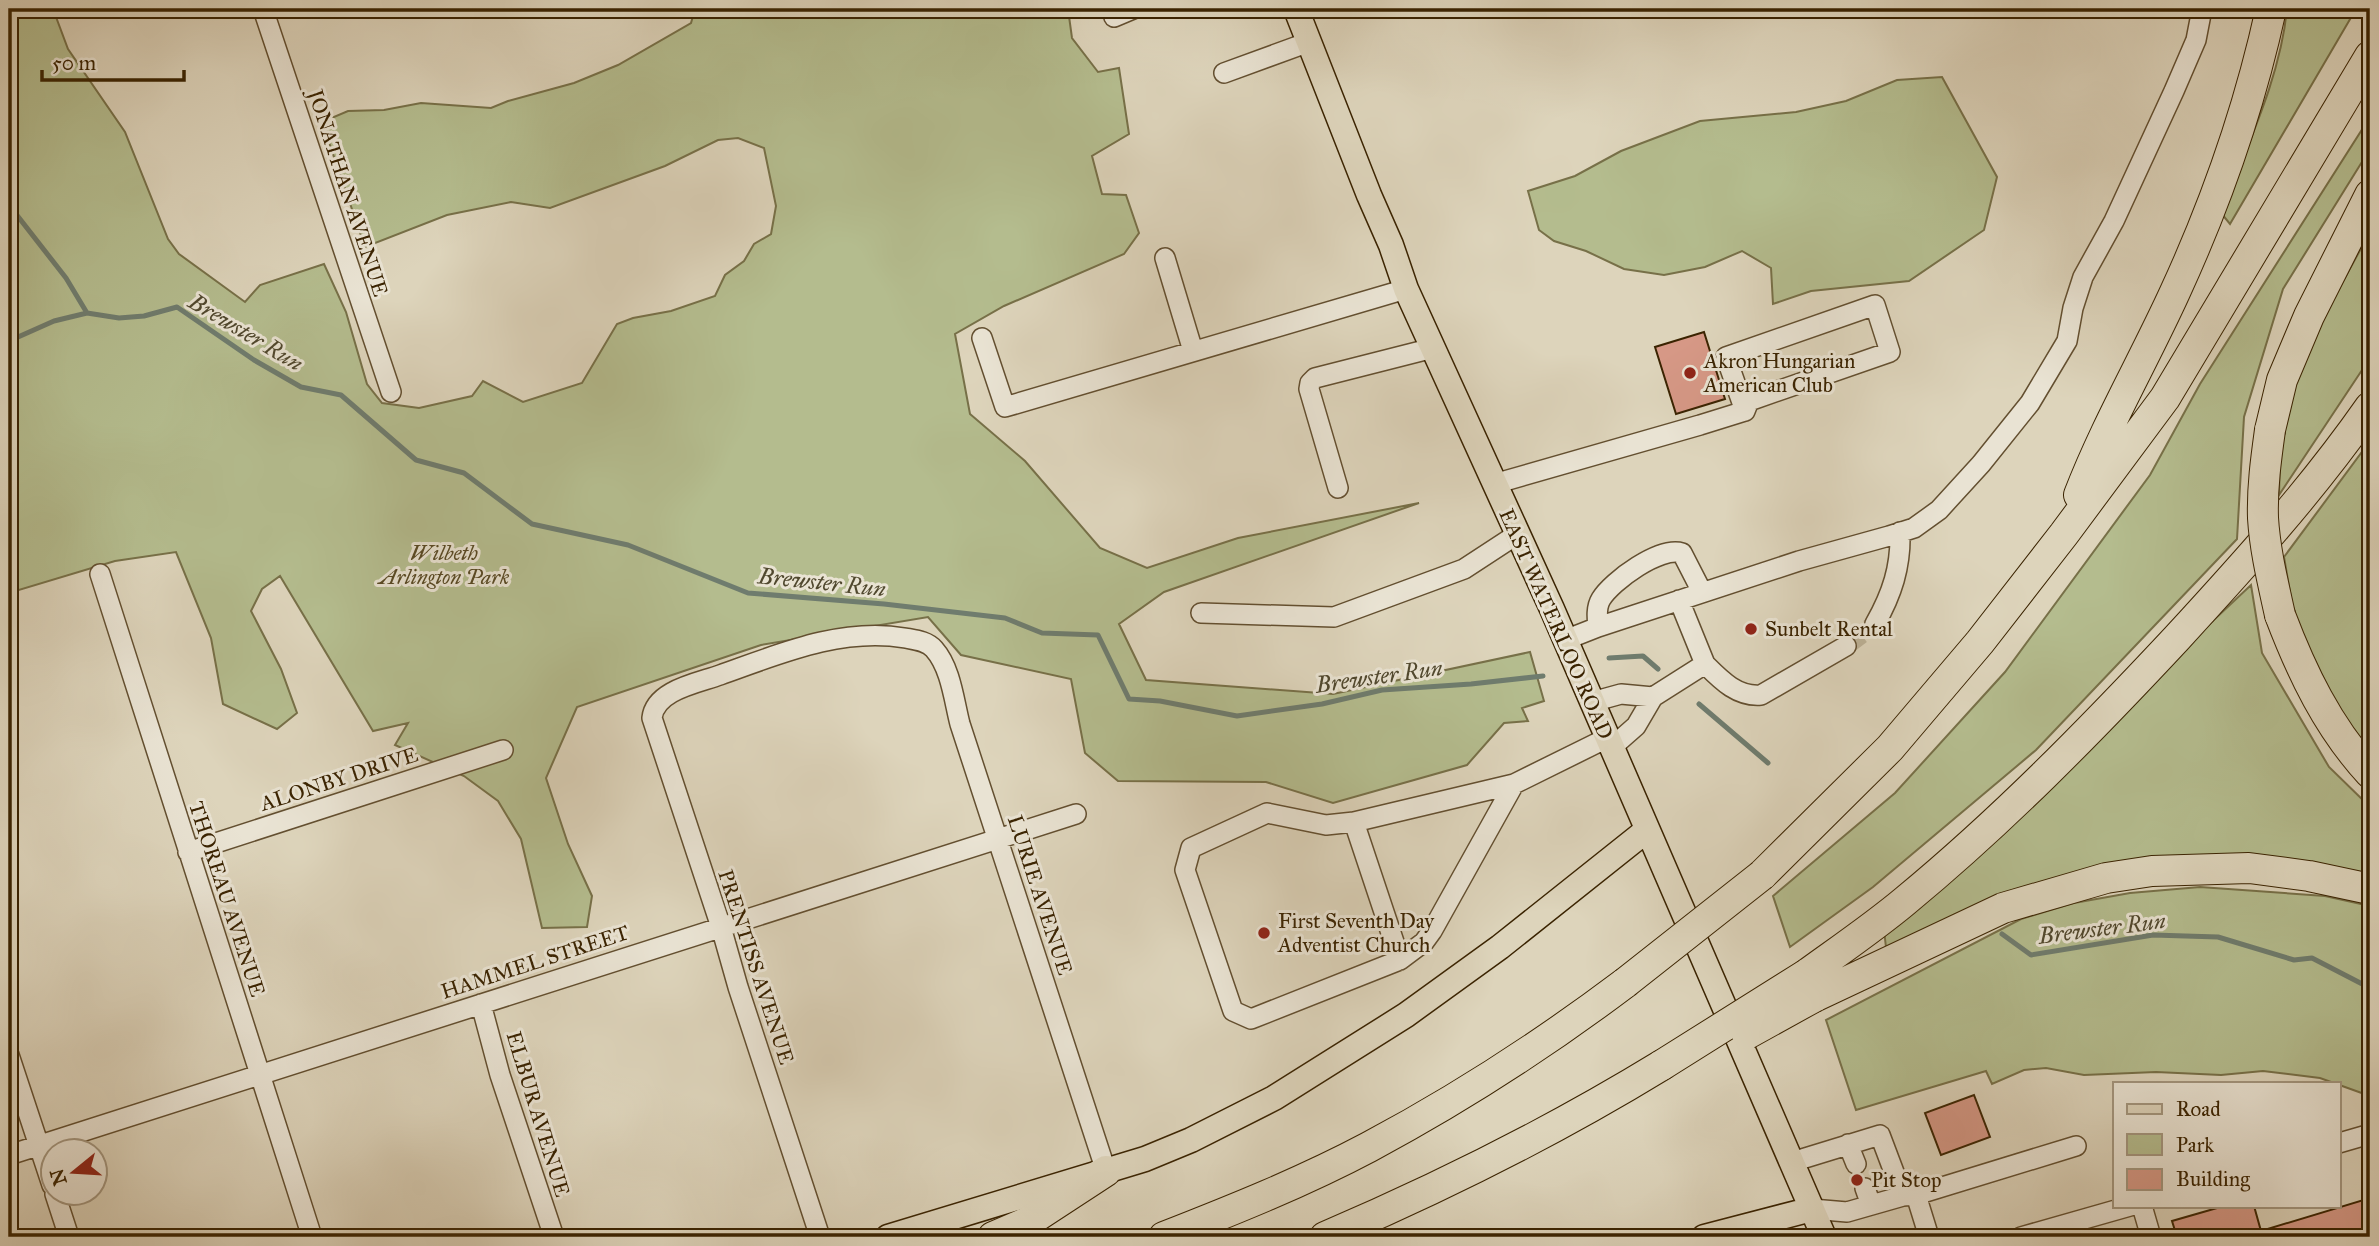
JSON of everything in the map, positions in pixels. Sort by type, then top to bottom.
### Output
[{"type":"highway","points":[[2064,534],[2094,458],[2195,248],[2223,175],[2271,9]]},
{"type":"highway","points":[[1164,1237],[1298,1181],[1368,1147],[1506,1067],[1584,1014],[1762,875],[1891,748],[1980,642],[2165,398],[2370,56]]},
{"type":"highway","points":[[2370,195],[2354,223],[2282,380],[2270,430],[2264,472],[2263,518],[2269,568],[2280,615],[2311,688],[2333,727],[2370,773]]},
{"type":"highway","points":[[1811,986],[2019,799],[2118,701],[2305,495],[2370,407]]},
{"type":"highway","points":[[1325,1237],[1412,1200],[1665,1071],[1811,986],[2003,908],[2106,878],[2152,871],[2249,868],[2309,876],[2370,889]]},
{"type":"highway","points":[[993,1237],[1028,1222],[1105,1171]]},
{"type":"main road","name":"EAST WATERLOO ROAD","points":[[1296,9],[1391,245],[1406,289],[1565,640],[1824,1237]]},
{"type":"main road","points":[[888,1237],[1145,1159],[1231,1121],[1307,1079],[1406,1015],[1500,947],[1647,830]]},
{"type":"main road","points":[[1704,1237],[1812,1209]]},
{"type":"street","name":"JONATHAN AVENUE","points":[[263,9],[391,392]]},
{"type":"street","points":[[1114,17],[1133,9]]},
{"type":"street","points":[[1565,640],[1702,592],[1900,532],[1914,527],[1939,510],[1981,464],[2030,403],[2067,341],[2082,277],[2114,221],[2174,91],[2196,40],[2202,9]]},
{"type":"street","points":[[1224,74],[1309,42]]},
{"type":"street","points":[[1166,258],[1193,351]]},
{"type":"street","points":[[982,338],[1005,407],[1406,289]]},
{"type":"street","points":[[1875,305],[1890,352],[1749,401],[1745,411],[1726,357],[1875,305]]},
{"type":"street","points":[[1338,488],[1309,389],[1310,383],[1315,378],[1433,348]]},
{"type":"street","points":[[1494,484],[1745,411]]},
{"type":"street","points":[[1875,624],[1898,575],[1900,532]]},
{"type":"street","points":[[1201,613],[1334,617],[1464,569],[1516,535]]},
{"type":"street","points":[[1598,627],[1599,601],[1612,586],[1628,573],[1665,553],[1682,553],[1702,592]]},
{"type":"street","name":"THOREAU AVENUE","points":[[100,574],[312,1237]]},
{"type":"street","points":[[1679,600],[1704,664],[1738,692],[1751,696],[1761,695],[1846,646]]},
{"type":"street","name":"PRENTISS AVENUE","points":[[820,1237],[652,718],[653,710],[677,690],[813,644],[849,635],[886,635],[922,641]]},
{"type":"street","name":"LURIE AVENUE","points":[[922,641],[934,649],[947,676],[960,724],[1105,1171]]},
{"type":"street","points":[[1514,784],[1424,942],[1400,960],[1251,1019],[1233,1011],[1185,870],[1191,848],[1267,813],[1326,825],[1354,822],[1514,784],[1609,743],[1636,726],[1653,697],[1704,664]]},
{"type":"street","points":[[1592,702],[1621,694],[1653,697]]},
{"type":"street","name":"ALONBY DRIVE","points":[[188,852],[503,750]]},
{"type":"street","name":"HAMMEL STREET","points":[[58,1138],[1076,814]]},
{"type":"street","points":[[1354,822],[1400,960]]},
{"type":"street","name":"ELBUR AVENUE","points":[[481,1004],[504,1087],[554,1237]]},
{"type":"street","points":[[9,1055],[38,1141]]},
{"type":"street","points":[[2340,1143],[2370,1134]]},
{"type":"street","points":[[1792,1162],[1880,1135],[1929,1237]]},
{"type":"street","name":"HAMMEL STREET","points":[[9,1155],[38,1144]]},
{"type":"street","points":[[1848,1144],[1856,1164]]},
{"type":"street","points":[[1812,1209],[1847,1212],[1868,1197],[1909,1196],[2076,1146]]},
{"type":"street","points":[[60,1208],[69,1237]]},
{"type":"street","points":[[2021,1237],[2123,1208]]},
{"type":"street","points":[[2144,1208],[2151,1237]]},
{"type":"green space","name":"Wilbeth Arlington Park","points":[[9,9],[53,9],[68,49],[125,132],[168,239],[179,254],[245,302],[260,285],[324,264],[346,312],[367,384],[382,403],[419,408],[472,396],[483,381],[523,402],[582,383],[617,324],[671,311],[715,296],[725,275],[744,261],[754,244],[771,234],[776,206],[764,148],[738,138],[718,140],[665,166],[550,208],[511,202],[447,215],[365,247],[322,122],[348,111],[384,110],[421,103],[491,108],[574,83],[618,65],[691,23],[695,9],[1068,9],[1072,38],[1098,72],[1119,68],[1129,134],[1092,156],[1102,194],[1126,195],[1139,233],[1124,254],[1004,306],[955,334],[970,414],[1025,461],[1100,548],[1147,568],[1238,538],[1419,503],[1164,592],[1119,624],[1146,680],[1333,694],[1530,652],[1544,701],[1522,708],[1528,721],[1504,723],[1467,765],[1333,803],[1266,782],[1118,781],[1085,753],[1071,679],[961,655],[928,617],[761,645],[577,707],[546,778],[568,844],[592,896],[587,927],[542,928],[521,839],[498,801],[464,776],[395,745],[408,723],[373,731],[280,576],[262,589],[251,611],[281,669],[297,713],[277,729],[223,704],[211,638],[176,552],[115,561],[9,593]]},
{"type":"green space","points":[[2287,9],[2356,9],[2230,224],[2221,213],[2270,87]]},
{"type":"green space","points":[[1942,77],[1997,177],[1984,230],[1909,281],[1811,291],[1773,304],[1771,268],[1742,251],[1705,267],[1664,275],[1624,269],[1586,251],[1554,241],[1539,230],[1528,191],[1575,176],[1621,151],[1700,121],[1796,112],[1846,101],[1897,80]]},
{"type":"green space","points":[[2370,117],[2370,149],[2283,289],[2244,417],[2237,539],[2036,750],[1873,887],[1790,947],[1773,896],[1895,793],[2005,672],[2150,475],[2200,384]]},
{"type":"green space","points":[[2370,232],[2370,358],[2279,495],[2281,423],[2294,371]]},
{"type":"green space","points":[[2370,441],[2370,758],[2354,740],[2295,621],[2284,557]]},
{"type":"green space","points":[[2251,585],[2262,653],[2329,767],[2370,807],[2370,882],[2200,856],[1887,956],[1884,930]]},
{"type":"green space","points":[[2200,887],[2325,896],[2370,906],[2370,1096],[2340,1085],[2340,1082],[2263,1071],[2221,1075],[2156,1072],[2084,1075],[2046,1068],[2024,1070],[1992,1084],[1986,1071],[1856,1110],[1826,1020],[2021,919],[2074,903],[2130,893]]},
{"type":"building","name":"Akron Hungarian American Club","points":[[1704,332],[1725,399],[1676,414],[1655,347]]},
{"type":"building","points":[[1974,1095],[1990,1137],[1941,1155],[1925,1113]]},
{"type":"building","points":[[2370,1198],[2370,1237],[2177,1237],[2172,1221],[2217,1208],[2255,1208],[2261,1231]]},
{"type":"waterway","points":[[9,205],[66,278],[87,313]]},
{"type":"waterway","name":"Brewster Run","points":[[9,341],[54,321],[87,313],[119,318],[144,316],[177,307],[254,360],[301,387],[341,395],[416,460],[464,473],[532,524],[628,545],[748,593],[884,604],[1005,618],[1042,633],[1098,635],[1129,699],[1160,701],[1237,716],[1322,704],[1382,690],[1543,676]]},
{"type":"waterway","name":"Brewster Run","points":[[1609,658],[1643,656],[1658,669]]},
{"type":"waterway","name":"Brewster Run","points":[[1699,704],[1768,763]]},
{"type":"waterway","name":"Brewster Run","points":[[2002,934],[2031,955],[2153,935],[2218,937],[2294,960],[2312,958],[2370,988]]},
{"type":"tunnel","points":[[1846,646],[1875,624]]},
{"type":"place","name":"Akron Hungarian American Club","points":[[1690,373]]},
{"type":"place","name":"Sunbelt Rental","points":[[1751,629]]},
{"type":"place","name":"First Seventh Day Adventist Church","points":[[1264,933]]},
{"type":"place","name":"Pit Stop","points":[[1857,1180]]}]
